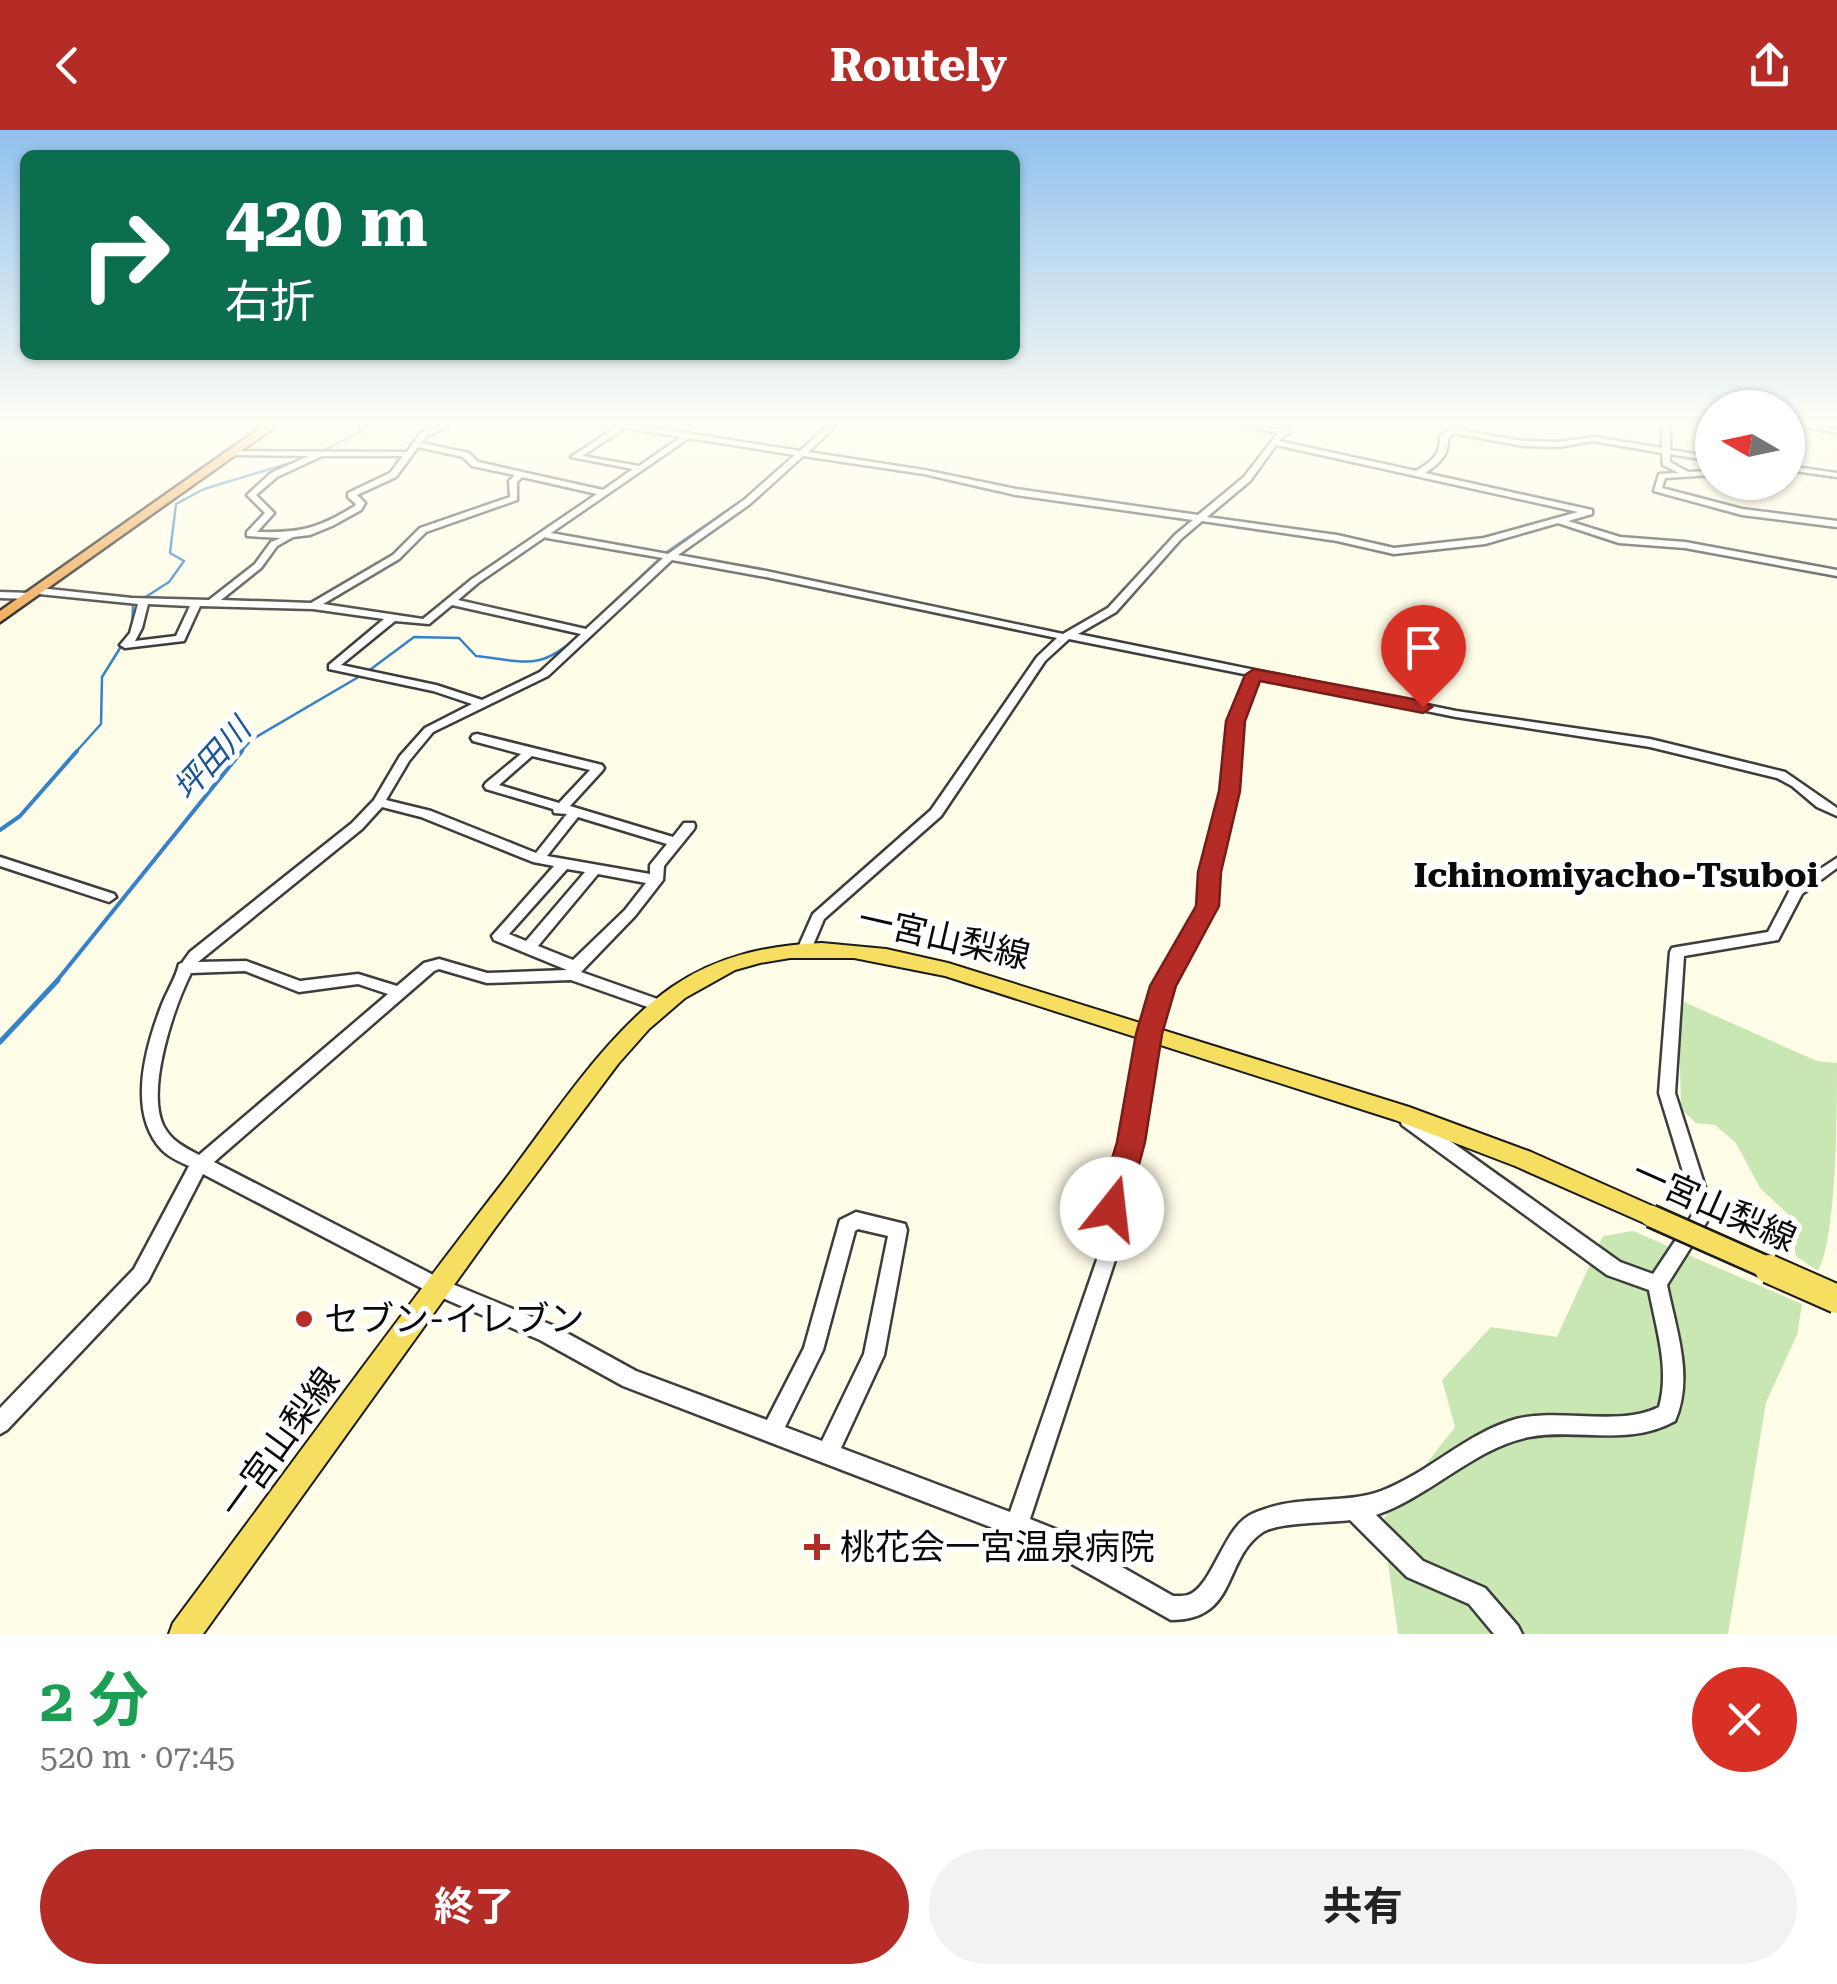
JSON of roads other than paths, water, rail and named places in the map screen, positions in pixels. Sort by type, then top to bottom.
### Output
[{"type":"highway","points":[[0,618],[172,496]]},
{"type":"main road","name":"一宮山梨線","points":[[184,1634],[624,1041],[661,1006],[698,980],[736,963],[804,950],[865,951],[908,958],[1401,1113],[1524,1159],[1837,1299]]},
{"type":"street","points":[[252,496],[270,513],[250,534],[290,536],[315,534],[358,508],[362,503],[351,496]]},
{"type":"street","points":[[313,606],[396,557],[423,530],[514,496]]},
{"type":"street","points":[[0,595],[35,593],[139,601],[313,606],[425,622],[600,496]]},
{"type":"street","points":[[753,496],[667,555],[544,674],[429,730],[404,759],[380,802],[356,826],[238,918],[184,968],[166,1006],[151,1112],[157,1132],[172,1149],[199,1165],[438,1287],[547,1333],[630,1380],[1046,1537],[1171,1608],[1196,1608],[1216,1584],[1244,1532],[1267,1518],[1354,1509],[1398,1495],[1508,1432],[1555,1424],[1660,1420],[1674,1400],[1674,1376],[1657,1284],[1704,1212],[1667,1093],[1676,952],[1774,936],[1796,892],[1837,862]]},
{"type":"street","points":[[1055,496],[1404,552],[1485,542],[1589,512],[1513,496]]},
{"type":"street","points":[[804,950],[818,916],[936,813],[1017,690],[1066,636],[1112,610],[1197,519],[1226,496]]},
{"type":"street","points":[[1684,496],[1742,512],[1837,524]]},
{"type":"street","points":[[1560,520],[1619,540],[1678,544],[1837,573]]},
{"type":"street","points":[[548,535],[626,552],[667,555],[1254,675],[1585,736],[1650,743],[1781,775],[1799,785],[1818,805],[1837,812]]},
{"type":"street","points":[[212,602],[258,566],[274,544],[290,536]]},
{"type":"street","points":[[139,601],[138,630],[125,645],[180,639],[197,602]]},
{"type":"street","points":[[450,601],[590,633]]},
{"type":"street","points":[[391,620],[333,667],[482,704]]},
{"type":"street","points":[[1017,1525],[1109,1251],[1112,1209],[1131,1142],[1149,1034],[1170,969],[1189,944],[1208,906],[1210,872],[1229,791],[1236,721],[1254,675]]},
{"type":"street","points":[[477,738],[527,754],[542,752],[598,768],[538,858]]},
{"type":"street","points":[[527,754],[490,786],[675,842]]},
{"type":"street","points":[[380,802],[426,814],[538,858],[656,880]]},
{"type":"street","points":[[0,1423],[142,1275],[199,1165],[398,992],[439,964],[487,978],[573,971],[630,913],[656,880],[657,865],[689,826]]},
{"type":"street","points":[[0,861],[109,897]]},
{"type":"street","points":[[563,865],[499,936],[661,1006]]},
{"type":"street","points":[[528,949],[594,870]]},
{"type":"street","points":[[184,968],[246,966],[299,987],[358,980],[398,992]]},
{"type":"street","points":[[1401,1113],[1614,1269],[1657,1284]]},
{"type":"street","points":[[772,1432],[813,1350],[847,1226],[856,1220],[898,1230],[874,1355],[828,1454]]},
{"type":"street","points":[[1354,1509],[1415,1569],[1476,1596],[1510,1634]]},
{"type":"waterway","points":[[132,629],[133,605],[169,582],[184,561],[170,553],[176,504],[191,496]]},
{"type":"waterway","name":"坪田川","points":[[587,627],[668,551],[738,503]]},
{"type":"waterway","name":"坪田川","points":[[240,753],[251,740],[367,672],[414,637],[459,638],[476,656],[531,661],[552,655],[578,636]]},
{"type":"waterway","points":[[75,753],[101,724],[102,677],[127,637]]},
{"type":"waterway","points":[[0,830],[20,816],[77,751]]},
{"type":"waterway","name":"坪田川","points":[[55,983],[242,751]]},
{"type":"waterway","name":"坪田川","points":[[0,1042],[58,980]]},
{"type":"place","name":"セブン-イレブン","points":[[304,1319]]},
{"type":"place","name":"桃花会一宮温泉病院","points":[[817,1547]]},
{"type":"district","name":"Ichinomiyacho-Tsuboi","points":[[1616,875]]}]
